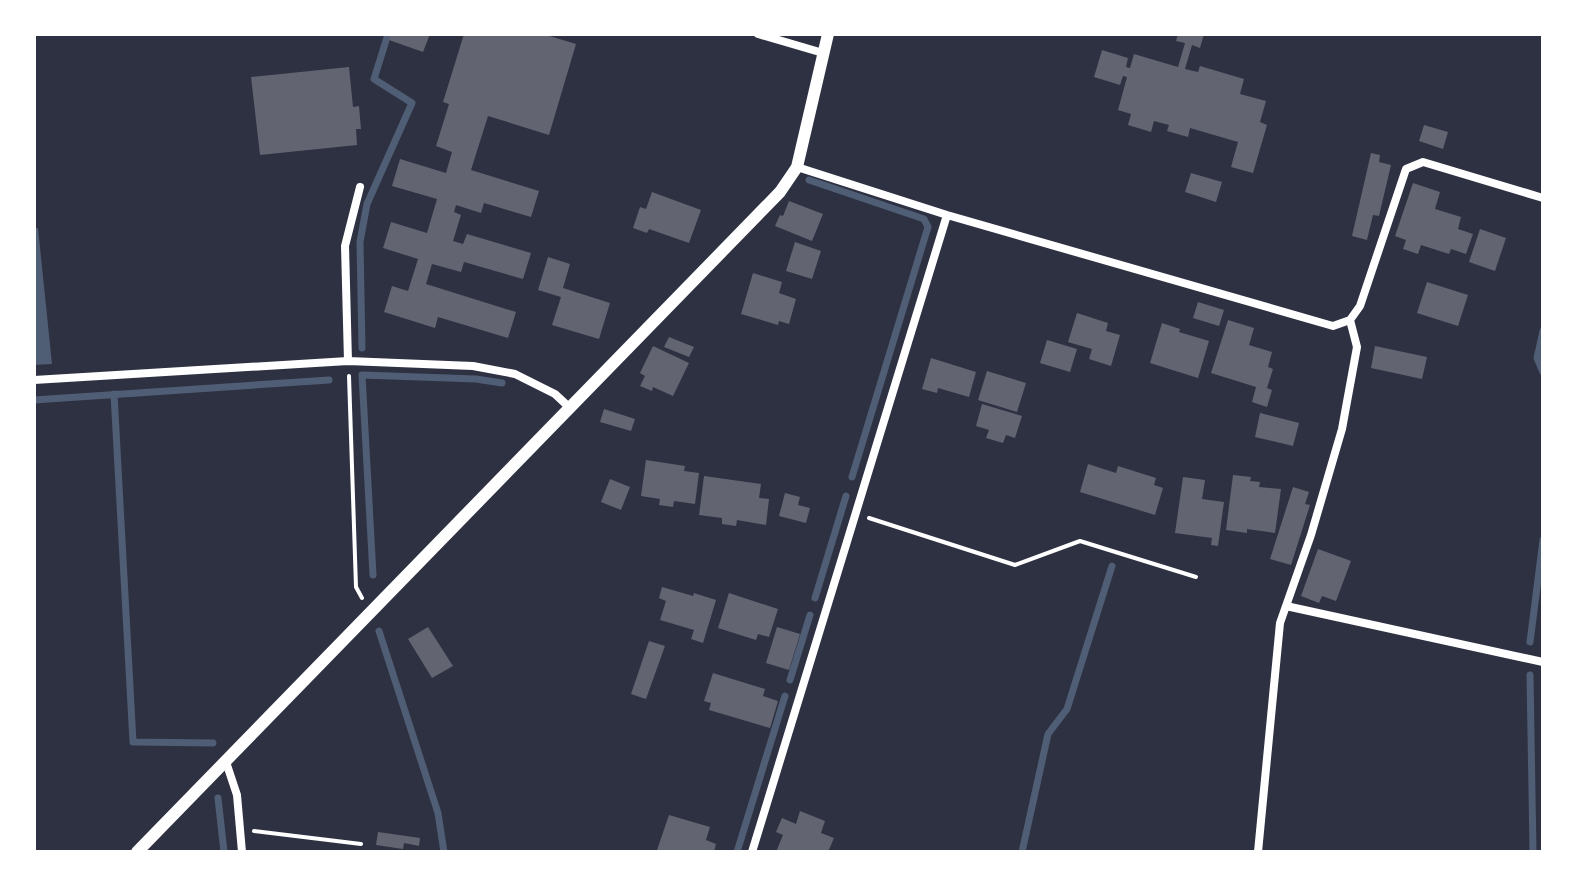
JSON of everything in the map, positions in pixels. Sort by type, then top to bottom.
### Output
[{"type":"street","points":[[758,34],[823,53]]},
{"type":"street","points":[[137,852],[780,192],[797,167],[828,34]]},
{"type":"street","points":[[797,167],[947,215],[1333,326],[1350,320],[1360,306],[1406,169],[1423,162],[1543,198]]},
{"type":"street","points":[[348,361],[345,246],[360,187]]},
{"type":"street","points":[[752,852],[947,215]]},
{"type":"street","points":[[1258,852],[1280,623],[1311,535],[1342,429],[1357,347],[1350,320]]},
{"type":"street","points":[[34,380],[348,361],[473,366],[515,374],[555,394],[570,408]]},
{"type":"street","points":[[1286,606],[1543,662]]},
{"type":"street","points":[[226,762],[237,795],[242,852]]},
{"type":"path","points":[[348,361],[356,587],[370,614]]},
{"type":"path","points":[[855,514],[1015,565],[1080,541],[1196,577]]},
{"type":"path","points":[[240,829],[361,844]]},
{"type":"water","points":[[38,228],[52,364],[34,365],[34,229]]},
{"type":"building","points":[[391,34],[430,34],[423,52],[389,40]]},
{"type":"building","points":[[464,34],[543,34],[576,44],[549,135],[488,116],[471,170],[539,191],[531,217],[484,203],[481,213],[456,205],[454,212],[461,215],[453,241],[463,244],[467,234],[531,253],[523,279],[464,262],[461,272],[432,264],[426,284],[516,312],[508,338],[438,317],[435,328],[384,312],[392,286],[408,291],[418,259],[383,248],[391,222],[427,233],[437,199],[392,186],[400,159],[446,173],[452,152],[436,146],[449,104],[443,102]]},
{"type":"building","points":[[1178,34],[1204,34],[1200,48],[1192,45],[1185,69],[1198,72],[1200,66],[1244,79],[1240,94],[1266,101],[1260,122],[1267,125],[1253,173],[1231,167],[1238,142],[1190,128],[1188,137],[1167,131],[1169,125],[1154,121],[1151,132],[1128,125],[1131,114],[1118,110],[1127,77],[1123,76],[1120,85],[1094,77],[1102,50],[1128,58],[1126,67],[1130,68],[1134,54],[1178,67],[1185,43],[1176,41]]},
{"type":"building","points":[[349,67],[353,107],[359,106],[361,129],[356,129],[357,145],[260,155],[251,77]]},
{"type":"building","points":[[1424,125],[1448,132],[1443,149],[1419,141]]},
{"type":"building","points":[[1371,153],[1380,155],[1379,162],[1391,165],[1379,216],[1373,215],[1367,240],[1352,236]]},
{"type":"building","points":[[1191,173],[1222,182],[1216,202],[1185,192]]},
{"type":"building","points":[[1413,183],[1440,192],[1435,209],[1461,217],[1458,229],[1473,234],[1466,254],[1451,249],[1449,254],[1421,245],[1418,254],[1403,249],[1406,240],[1395,236]]},
{"type":"building","points":[[652,192],[701,210],[689,243],[649,229],[647,233],[633,228],[640,207],[646,209]]},
{"type":"building","points":[[789,201],[823,214],[812,241],[775,226]]},
{"type":"building","points":[[1480,229],[1506,238],[1495,271],[1469,262]]},
{"type":"building","points":[[795,242],[821,251],[812,279],[786,271]]},
{"type":"building","points":[[548,257],[570,264],[563,288],[610,303],[599,339],[552,325],[561,297],[538,290]]},
{"type":"building","points":[[753,273],[782,282],[779,293],[796,299],[789,324],[779,321],[778,325],[741,314]]},
{"type":"building","points":[[1427,282],[1468,295],[1458,326],[1417,313]]},
{"type":"building","points":[[1198,302],[1224,310],[1219,326],[1193,318]]},
{"type":"building","points":[[1077,313],[1108,323],[1106,331],[1120,335],[1111,366],[1089,359],[1092,349],[1068,342]]},
{"type":"building","points":[[1228,320],[1254,328],[1249,345],[1272,352],[1268,367],[1273,369],[1267,388],[1272,390],[1267,407],[1252,402],[1256,387],[1211,373]]},
{"type":"building","points":[[1162,323],[1209,341],[1198,378],[1150,363]]},
{"type":"building","points":[[669,337],[694,347],[689,357],[664,347]]},
{"type":"building","points":[[1047,340],[1077,349],[1070,372],[1040,363]]},
{"type":"building","points":[[653,346],[689,363],[673,396],[653,387],[652,391],[640,386],[645,376],[640,373]]},
{"type":"building","points":[[1375,346],[1427,357],[1422,379],[1371,368]]},
{"type":"building","points":[[931,358],[976,372],[969,397],[938,388],[937,393],[922,389]]},
{"type":"building","points":[[987,371],[1026,383],[1017,412],[978,400]]},
{"type":"building","points":[[982,404],[1022,416],[1015,438],[1006,435],[1003,443],[986,438],[989,430],[976,426]]},
{"type":"building","points":[[604,409],[635,419],[631,431],[600,422]]},
{"type":"building","points":[[1260,413],[1299,423],[1293,446],[1255,437]]},
{"type":"building","points":[[646,460],[685,466],[684,471],[699,473],[695,504],[674,501],[673,507],[659,505],[660,499],[641,496]]},
{"type":"building","points":[[1088,464],[1116,473],[1118,466],[1156,478],[1154,485],[1163,488],[1155,515],[1080,492]]},
{"type":"building","points":[[1233,475],[1251,477],[1250,481],[1260,482],[1259,487],[1281,489],[1275,533],[1226,530]]},
{"type":"building","points":[[704,476],[761,484],[759,498],[769,499],[766,525],[737,520],[736,526],[722,524],[722,518],[699,515]]},
{"type":"building","points":[[1183,477],[1205,480],[1202,499],[1224,502],[1218,546],[1211,545],[1212,538],[1175,533]]},
{"type":"building","points":[[610,479],[630,487],[621,510],[601,502]]},
{"type":"building","points":[[1293,487],[1309,492],[1305,504],[1310,505],[1291,565],[1270,559]]},
{"type":"building","points":[[785,493],[800,497],[798,505],[810,508],[806,523],[779,516]]},
{"type":"building","points":[[1318,549],[1351,561],[1336,601],[1322,596],[1319,603],[1301,596]]},
{"type":"building","points":[[662,587],[716,600],[703,643],[691,639],[694,630],[660,620],[666,601],[659,598]]},
{"type":"building","points":[[729,593],[778,609],[769,637],[758,634],[756,640],[718,628]]},
{"type":"building","points":[[428,627],[453,666],[432,678],[408,639]]},
{"type":"building","points":[[777,627],[800,634],[789,670],[766,663]]},
{"type":"building","points":[[649,641],[665,646],[646,699],[631,694]]},
{"type":"building","points":[[713,673],[765,689],[763,696],[778,701],[770,728],[709,710],[711,703],[704,701]]},
{"type":"building","points":[[800,811],[825,821],[821,833],[834,838],[828,852],[776,852],[783,835],[776,832],[782,818],[796,824]]},
{"type":"building","points":[[669,815],[710,827],[706,840],[716,844],[714,852],[657,850]]},
{"type":"building","points":[[378,832],[420,838],[419,846],[404,843],[403,849],[376,845]]},
{"type":"waterway","points":[[362,348],[360,242],[367,204],[412,103],[374,79],[388,34]]},
{"type":"waterway","points":[[809,180],[924,219],[928,227],[852,477]]},
{"type":"waterway","points":[[1543,331],[1537,358],[1543,372]]},
{"type":"waterway","points":[[373,575],[362,375],[476,379],[502,383]]},
{"type":"waterway","points":[[34,400],[329,380]]},
{"type":"waterway","points":[[114,394],[133,742],[213,743]]},
{"type":"waterway","points":[[815,598],[846,496]]},
{"type":"waterway","points":[[1530,642],[1543,540]]},
{"type":"waterway","points":[[1022,852],[1048,734],[1067,709],[1112,566]]},
{"type":"waterway","points":[[790,680],[810,615]]},
{"type":"waterway","points":[[379,631],[438,813],[444,852]]},
{"type":"waterway","points":[[1530,675],[1533,852]]},
{"type":"waterway","points":[[737,852],[785,696]]},
{"type":"waterway","points":[[218,798],[224,852]]}]
